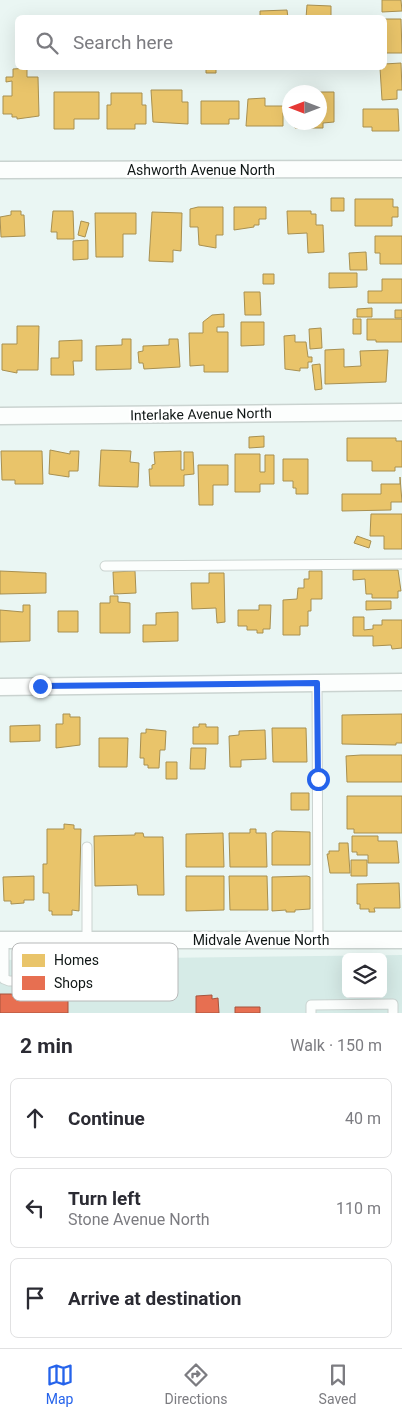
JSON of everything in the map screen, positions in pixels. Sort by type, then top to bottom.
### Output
[{"type":"street","name":"Ashworth Avenue North","points":[[0,170],[402,169]]},
{"type":"street","name":"Interlake Avenue North","points":[[0,416],[402,412]]},
{"type":"street","points":[[0,687],[402,682]]},
{"type":"street","name":"Midvale Avenue North","points":[[2,940],[402,940]]},
{"type":"lane","points":[[105,566],[402,564]]},
{"type":"lane","points":[[317,683],[318,940]]},
{"type":"lane","points":[[87,940],[88,847]]},
{"type":"lane","points":[[2,940],[4,978],[12,981]]},
{"type":"lane","points":[[311,1009],[393,1004],[393,1013]]},
{"type":"shaded area","points":[[387,955],[402,955],[402,1013],[0,1013],[0,960],[12,960],[12,1001],[178,1001],[178,958],[342,956],[342,998],[387,998]]},
{"type":"building: Homes","points":[[382,0],[401,0],[402,11],[382,12]]},
{"type":"building: Homes","points":[[307,5],[331,6],[331,15],[306,15]]},
{"type":"building: Homes","points":[[287,10],[288,15],[260,15],[260,11]]},
{"type":"building: Homes","points":[[387,19],[401,19],[402,53],[387,53]]},
{"type":"building: Homes","points":[[401,63],[402,90],[397,90],[397,99],[382,100],[380,70],[387,70],[387,64]]},
{"type":"building: Homes","points":[[13,69],[27,70],[27,77],[38,77],[39,116],[17,119],[17,117],[12,117],[12,114],[3,114],[3,96],[12,96],[12,81],[6,82],[6,77],[13,77]]},
{"type":"building: Homes","points":[[206,70],[216,70],[216,73],[206,73]]},
{"type":"building: Homes","points":[[151,90],[182,90],[182,102],[188,102],[188,124],[153,122]]},
{"type":"building: Homes","points":[[54,92],[99,92],[99,119],[74,119],[74,129],[54,129]]},
{"type":"building: Homes","points":[[327,92],[334,92],[334,122],[327,123]]},
{"type":"building: Homes","points":[[111,93],[142,93],[142,105],[146,105],[146,124],[135,124],[135,129],[107,129],[107,105],[111,105]]},
{"type":"building: Homes","points":[[265,98],[265,106],[282,106],[282,126],[246,126],[248,99]]},
{"type":"building: Homes","points":[[201,101],[239,101],[239,119],[229,119],[229,124],[201,124]]},
{"type":"building: Homes","points":[[363,109],[398,109],[399,131],[372,131],[372,127],[363,127]]},
{"type":"building: Homes","points":[[331,198],[344,198],[344,211],[331,211]]},
{"type":"building: Homes","points":[[355,199],[393,199],[393,207],[398,207],[398,217],[392,217],[392,226],[355,226]]},
{"type":"building: Homes","points":[[198,207],[223,207],[223,235],[216,235],[216,248],[199,245],[198,227],[190,227],[190,209]]},
{"type":"building: Homes","points":[[234,207],[266,207],[266,219],[259,219],[259,225],[254,225],[254,227],[234,230]]},
{"type":"building: Homes","points":[[11,211],[21,211],[21,215],[24,215],[25,236],[1,237],[0,217],[11,215]]},
{"type":"building: Homes","points":[[53,211],[73,211],[74,239],[57,239],[57,232],[51,232]]},
{"type":"building: Homes","points":[[287,211],[311,211],[311,214],[316,214],[316,225],[323,225],[324,252],[308,253],[307,233],[288,234]]},
{"type":"building: Homes","points":[[152,212],[182,213],[181,251],[173,250],[173,262],[149,261]]},
{"type":"building: Homes","points":[[95,213],[136,213],[136,234],[123,234],[123,257],[96,257]]},
{"type":"building: Homes","points":[[81,221],[89,223],[85,237],[78,235]]},
{"type":"building: Homes","points":[[375,236],[402,236],[402,264],[380,264],[380,253],[375,253]]},
{"type":"building: Homes","points":[[88,240],[88,259],[73,260],[73,241]]},
{"type":"building: Homes","points":[[366,252],[367,270],[350,270],[349,253]]},
{"type":"building: Homes","points":[[329,273],[357,273],[357,287],[329,288]]},
{"type":"building: Homes","points":[[263,274],[274,274],[274,284],[263,284]]},
{"type":"building: Homes","points":[[382,279],[402,279],[402,303],[368,303],[368,291],[382,291]]},
{"type":"building: Homes","points":[[244,292],[260,292],[261,315],[245,315]]},
{"type":"building: Homes","points":[[372,308],[372,317],[357,317],[357,309]]},
{"type":"building: Homes","points":[[395,310],[402,310],[402,318],[395,318]]},
{"type":"building: Homes","points":[[224,314],[224,327],[217,327],[217,332],[228,332],[228,372],[204,372],[204,365],[190,366],[189,333],[203,333],[203,322],[212,315]]},
{"type":"building: Homes","points":[[353,319],[361,319],[361,334],[353,334]]},
{"type":"building: Homes","points":[[367,319],[402,319],[402,342],[367,340]]},
{"type":"building: Homes","points":[[241,322],[264,322],[264,345],[241,346]]},
{"type":"building: Homes","points":[[17,326],[39,326],[38,370],[17,370],[17,373],[2,370],[2,344],[17,344]]},
{"type":"building: Homes","points":[[321,328],[322,348],[310,349],[309,329]]},
{"type":"building: Homes","points":[[295,335],[295,342],[306,342],[308,357],[312,357],[312,362],[308,362],[308,368],[300,368],[300,371],[285,369],[284,336]]},
{"type":"building: Homes","points":[[122,339],[131,339],[131,369],[96,370],[96,346],[122,345]]},
{"type":"building: Homes","points":[[169,339],[178,339],[180,367],[144,369],[143,363],[139,363],[138,352],[143,351],[143,346],[169,345]]},
{"type":"building: Homes","points":[[82,340],[82,361],[73,361],[74,375],[51,375],[51,358],[59,358],[59,341]]},
{"type":"building: Homes","points":[[344,349],[344,367],[361,366],[360,351],[388,350],[386,382],[325,384],[325,350]]},
{"type":"building: Homes","points":[[320,364],[322,389],[315,390],[312,365]]},
{"type":"building: Homes","points":[[264,436],[264,447],[249,448],[249,437]]},
{"type":"building: Homes","points":[[347,438],[396,438],[396,441],[402,441],[402,467],[395,467],[395,471],[372,471],[372,461],[347,461]]},
{"type":"building: Homes","points":[[50,450],[70,454],[70,451],[79,451],[78,471],[69,471],[69,477],[49,474]]},
{"type":"building: Homes","points":[[101,450],[131,451],[130,462],[139,463],[138,487],[99,486]]},
{"type":"building: Homes","points":[[1,451],[42,451],[43,484],[15,484],[15,480],[2,480]]},
{"type":"building: Homes","points":[[181,451],[181,470],[184,470],[184,452],[193,452],[194,474],[184,475],[184,486],[150,486],[149,469],[152,469],[152,465],[155,464],[154,452]]},
{"type":"building: Homes","points":[[235,454],[260,454],[260,472],[265,472],[265,455],[274,455],[274,484],[260,484],[260,492],[235,492]]},
{"type":"building: Homes","points":[[283,459],[308,459],[308,494],[296,494],[296,488],[293,488],[293,481],[283,481]]},
{"type":"building: Homes","points":[[198,465],[228,465],[228,485],[213,485],[213,505],[199,505]]},
{"type":"building: Homes","points":[[400,477],[402,502],[391,502],[391,510],[342,511],[342,494],[381,494],[381,484],[400,484]]},
{"type":"building: Homes","points":[[371,514],[402,514],[402,549],[384,549],[384,536],[370,536]]},
{"type":"building: Homes","points":[[357,536],[371,541],[369,548],[354,543]]},
{"type":"building: Homes","points":[[353,570],[398,570],[401,591],[398,591],[398,598],[372,598],[372,594],[366,594],[365,579],[353,580]]},
{"type":"building: Homes","points":[[0,571],[46,573],[46,593],[0,594]]},
{"type":"building: Homes","points":[[135,571],[136,593],[114,594],[113,572]]},
{"type":"building: Homes","points":[[309,571],[322,571],[322,599],[311,599],[311,611],[308,611],[308,626],[300,626],[300,635],[283,635],[283,600],[297,599],[298,588],[304,588],[304,579],[309,579]]},
{"type":"building: Homes","points":[[209,573],[224,573],[225,622],[217,623],[216,608],[192,609],[191,583],[209,583]]},
{"type":"building: Homes","points":[[110,596],[118,596],[118,602],[130,603],[130,633],[100,633],[100,603],[110,603]]},
{"type":"building: Homes","points":[[366,601],[391,601],[391,609],[366,610]]},
{"type":"building: Homes","points":[[23,605],[30,605],[30,641],[0,642],[0,610],[23,612]]},
{"type":"building: Homes","points":[[259,605],[271,605],[270,629],[263,629],[263,633],[257,633],[257,630],[247,630],[247,626],[238,626],[238,610],[259,610]]},
{"type":"building: Homes","points":[[58,611],[78,611],[78,632],[58,632]]},
{"type":"building: Homes","points":[[178,612],[178,641],[143,642],[143,625],[156,625],[156,613]]},
{"type":"building: Homes","points":[[353,617],[364,617],[364,630],[373,629],[373,625],[382,625],[382,620],[402,620],[402,648],[392,649],[391,645],[373,646],[373,636],[353,636]]},
{"type":"building: Homes","points":[[63,714],[70,714],[70,717],[80,717],[80,745],[56,748],[56,724],[63,724]]},
{"type":"building: Homes","points":[[402,714],[402,743],[396,743],[396,745],[342,744],[342,715]]},
{"type":"building: Homes","points":[[199,724],[206,724],[206,727],[218,727],[218,744],[193,744],[193,727],[199,727]]},
{"type":"building: Homes","points":[[40,725],[40,741],[10,742],[10,726]]},
{"type":"building: Homes","points":[[272,728],[306,728],[307,762],[273,762]]},
{"type":"building: Homes","points":[[146,729],[166,731],[165,750],[160,750],[159,768],[148,768],[148,765],[144,765],[144,758],[140,758],[141,733],[146,733]]},
{"type":"building: Homes","points":[[265,730],[266,759],[241,760],[241,767],[230,767],[229,736],[239,735],[239,731]]},
{"type":"building: Homes","points":[[99,738],[128,738],[127,767],[99,767]]},
{"type":"building: Homes","points":[[191,748],[206,748],[205,769],[190,769]]},
{"type":"building: Homes","points":[[402,755],[402,782],[347,782],[346,756]]},
{"type":"building: Homes","points":[[166,762],[177,762],[177,779],[166,779]]},
{"type":"building: Homes","points":[[291,793],[309,793],[309,810],[291,810]]},
{"type":"building: Homes","points":[[347,796],[402,796],[402,833],[354,833],[354,829],[347,829]]},
{"type":"building: Homes","points":[[64,824],[74,825],[74,829],[81,829],[79,911],[72,910],[72,915],[52,915],[52,911],[49,911],[49,893],[43,893],[43,864],[47,864],[47,829],[64,829]]},
{"type":"building: Homes","points":[[250,829],[256,829],[256,833],[266,833],[267,867],[230,867],[229,833],[250,833]]},
{"type":"building: Homes","points":[[276,831],[310,832],[310,865],[272,865],[272,833]]},
{"type":"building: Homes","points":[[135,833],[143,833],[144,837],[163,837],[164,895],[138,895],[137,885],[95,886],[94,836],[135,835]]},
{"type":"building: Homes","points":[[223,833],[224,867],[186,867],[186,834]]},
{"type":"building: Homes","points":[[352,836],[378,836],[378,841],[397,841],[399,863],[368,863],[368,855],[357,855],[357,852],[352,852]]},
{"type":"building: Homes","points":[[339,843],[348,843],[350,873],[330,873],[327,854],[329,854],[329,851],[339,851]]},
{"type":"building: Homes","points":[[351,860],[367,860],[367,876],[351,876]]},
{"type":"building: Homes","points":[[34,876],[34,900],[24,900],[24,903],[11,904],[11,901],[4,901],[3,877]]},
{"type":"building: Homes","points":[[186,876],[224,876],[224,910],[186,911]]},
{"type":"building: Homes","points":[[229,876],[267,876],[268,910],[230,910]]},
{"type":"building: Homes","points":[[272,877],[310,877],[310,909],[295,910],[295,912],[286,912],[286,910],[272,911]]},
{"type":"building: Homes","points":[[399,883],[400,908],[374,908],[375,912],[369,912],[369,909],[360,909],[360,904],[357,904],[357,884]]},
{"type":"building: Shops","points":[[0,994],[12,994],[12,1001],[68,1001],[68,1013],[0,1013]]},
{"type":"building: Shops","points":[[212,995],[212,999],[218,998],[219,1013],[196,1013],[196,996]]},
{"type":"building: Shops","points":[[235,1007],[260,1007],[260,1013],[235,1013]]},
{"type":"route","points":[[40,686],[317,683],[318,779]]}]
